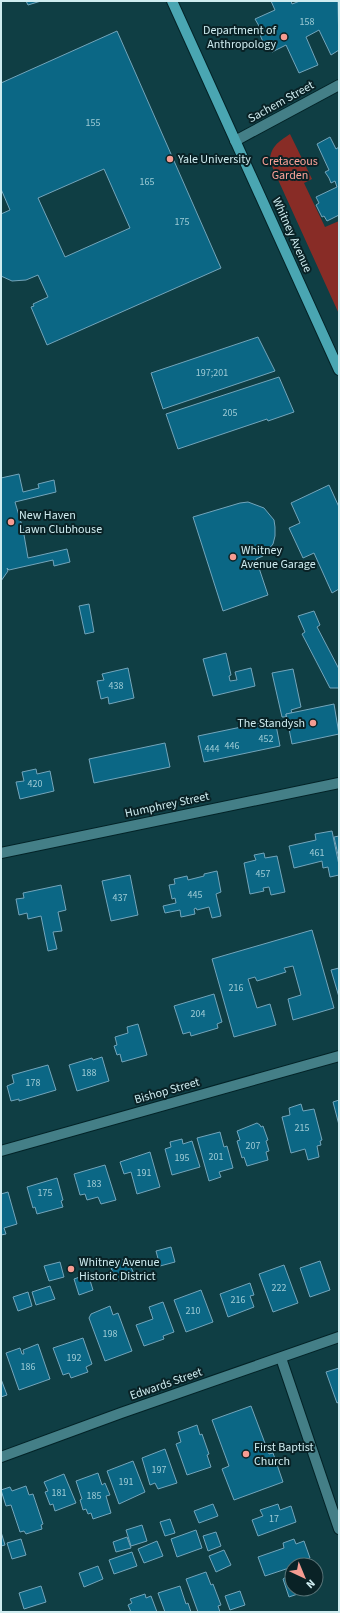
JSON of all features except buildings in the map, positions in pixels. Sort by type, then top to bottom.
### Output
[{"type":"main road","name":"Whitney Avenue","points":[[172,1],[339,370]]},
{"type":"street","name":"Sachem Street","points":[[235,141],[339,85]]},
{"type":"street","name":"Humphrey Street","points":[[1,853],[339,783]]},
{"type":"street","name":"Bishop Street","points":[[1,1151],[339,1056]]},
{"type":"street","name":"Edwards Street","points":[[1,1457],[339,1337]]},
{"type":"street","points":[[281,1358],[339,1528]]},
{"type":"green space","name":"Cretaceous Garden","points":[[290,134],[312,179],[304,183],[325,227],[339,221],[339,314],[270,162],[271,152],[273,149]]},
{"type":"place","name":"Department of Anthropology","points":[[284,37]]},
{"type":"place","name":"Yale University","points":[[170,159]]},
{"type":"place","name":"New Haven Lawn Clubhouse","points":[[11,522]]},
{"type":"place","name":"Whitney Avenue Garage","points":[[233,557]]},
{"type":"place","name":"The Standysh","points":[[313,723]]},
{"type":"place","name":"Whitney Avenue Historic District","points":[[71,1269]]},
{"type":"place","name":"First Baptist Church","points":[[246,1454]]}]
